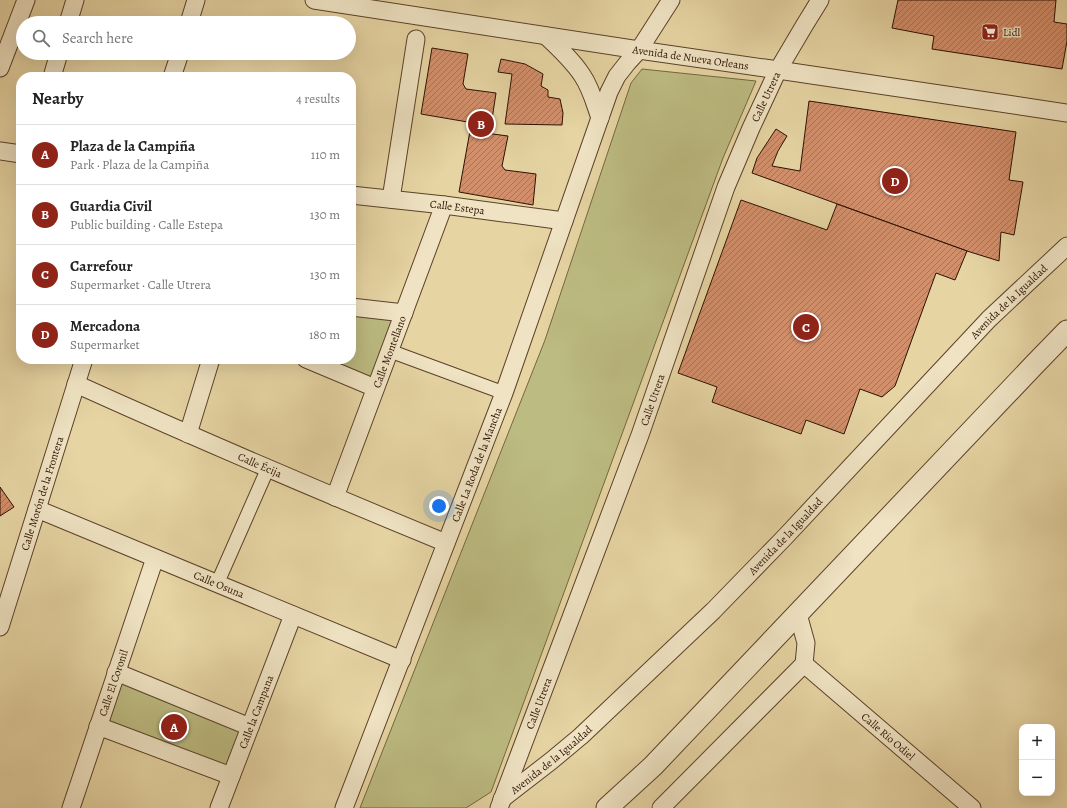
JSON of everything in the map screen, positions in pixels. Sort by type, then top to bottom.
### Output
[{"type":"street","points":[[20,16],[26,0]]},
{"type":"street","points":[[70,16],[75,0]]},
{"type":"street","points":[[191,16],[196,0]]},
{"type":"street","name":"Avenida de Nueva Orleans","points":[[314,0],[1067,114]]},
{"type":"street","name":"Calle La Roda de la Mancha","points":[[344,808],[504,394],[609,92],[614,81],[639,50],[671,0]]},
{"type":"street","name":"Calle Utrera","points":[[500,803],[640,435],[726,187],[778,70],[820,0]]},
{"type":"street","points":[[0,68],[16,26]]},
{"type":"street","points":[[546,36],[568,57],[583,76],[600,118]]},
{"type":"street","points":[[391,199],[416,39]]},
{"type":"street","points":[[53,72],[57,60]]},
{"type":"street","points":[[174,72],[178,60]]},
{"type":"street","points":[[0,151],[16,153]]},
{"type":"street","name":"Calle Estepa","points":[[356,196],[444,205],[564,221]]},
{"type":"street","name":"Calle Montellano","points":[[335,498],[444,205]]},
{"type":"street","name":"Avenida de la Igualdad","points":[[487,808],[500,803],[581,736],[713,611],[790,532],[989,319],[1067,246]]},
{"type":"street","points":[[356,308],[404,313]]},
{"type":"street","points":[[606,808],[653,766],[1067,332]]},
{"type":"street","points":[[390,351],[504,394]]},
{"type":"street","name":"Calle Morón de la Frontera","points":[[0,627],[82,364]]},
{"type":"street","points":[[188,434],[209,364]]},
{"type":"street","points":[[318,364],[375,388]]},
{"type":"street","name":"Calle Écija","points":[[76,384],[335,498],[446,543]]},
{"type":"street","points":[[217,584],[268,468]]},
{"type":"street","name":"Calle Osuna","points":[[37,509],[402,660]]},
{"type":"street","name":"Calle El Coronil","points":[[71,808],[155,558]]},
{"type":"street","points":[[660,808],[804,664],[806,643],[798,614]]},
{"type":"street","name":"Calle la Campana","points":[[219,808],[293,615]]},
{"type":"street","name":"Calle Río Odiel","points":[[804,664],[972,808]]},
{"type":"street","points":[[116,672],[250,727]]},
{"type":"street","points":[[98,726],[231,776]]},
{"type":"shaded area","points":[[642,69],[756,81],[723,158],[491,792],[466,808],[360,808],[545,340],[631,83]]},
{"type":"shaded area","points":[[356,313],[397,317],[373,381],[334,364],[356,364]]},
{"type":"shaded area","points":[[120,681],[242,731],[228,768],[106,722]]},
{"type":"building","name":"Lidl","points":[[898,0],[1056,0],[1054,22],[1067,24],[1067,41],[1062,69],[932,49],[934,36],[892,28]]},
{"type":"building","points":[[432,48],[468,54],[463,84],[466,89],[496,93],[491,126],[421,114]]},
{"type":"building","points":[[501,59],[525,64],[543,74],[541,86],[548,90],[548,97],[560,99],[563,113],[562,125],[505,124],[512,74],[498,72]]},
{"type":"building","points":[[809,101],[1016,132],[1009,180],[1023,182],[1014,235],[1001,232],[999,261],[967,251],[752,173],[757,158],[776,129],[787,136],[778,151],[772,166],[800,171]]},
{"type":"building","points":[[470,131],[508,136],[502,166],[505,170],[536,174],[533,205],[459,192]]},
{"type":"building","points":[[741,200],[827,230],[837,204],[967,251],[955,280],[936,273],[895,386],[882,397],[860,389],[844,434],[806,420],[801,434],[712,402],[717,387],[678,373]]},
{"type":"building","points":[[0,487],[14,507],[0,516]]},
{"type":"place","name":"Lidl","points":[[990,32]]},
{"type":"place","name":"Guardia Civil","points":[[481,124]]},
{"type":"place","name":"Mercadona","points":[[895,181]]},
{"type":"place","name":"Carrefour","points":[[806,327]]},
{"type":"place","name":"Plaza de la Campiña","points":[[174,727]]}]
